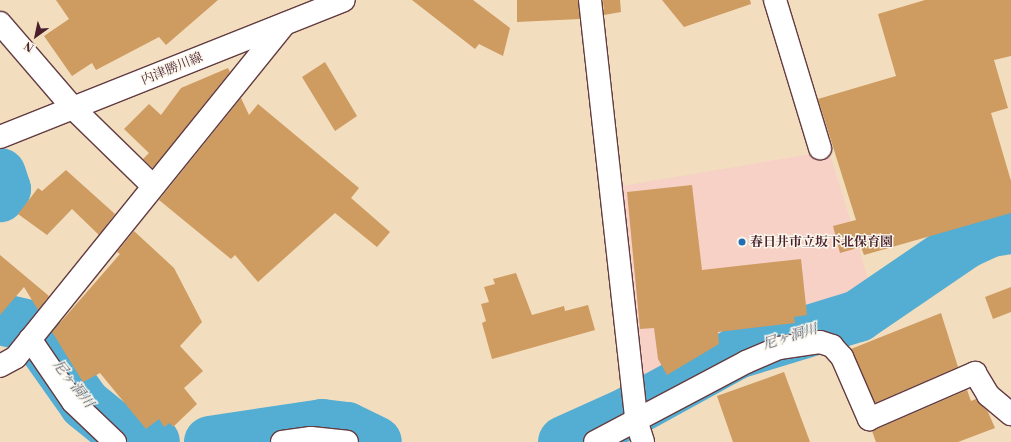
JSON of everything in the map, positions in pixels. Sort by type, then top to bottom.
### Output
[{"type":"street","name":"内津勝川線","points":[[0,137],[344,0]]},
{"type":"street","points":[[590,0],[636,420],[643,442]]},
{"type":"street","points":[[775,0],[820,148]]},
{"type":"street","points":[[0,23],[74,108],[153,186]]},
{"type":"street","points":[[0,366],[16,357],[285,24]]},
{"type":"street","points":[[30,339],[73,402],[115,442]]},
{"type":"street","points":[[595,442],[746,362],[780,348],[820,342],[832,346],[842,356],[869,419],[975,373],[988,395],[1011,414]]},
{"type":"street","points":[[282,442],[311,438],[346,442]]},
{"type":"shaded area","name":"春日井市立坂下北保育園","points":[[829,151],[874,298],[848,314],[732,349],[644,399],[621,186]]},
{"type":"building","points":[[56,0],[218,0],[166,45],[159,37],[96,70],[92,63],[72,76],[44,36],[69,19]]},
{"type":"building","points":[[412,0],[473,0],[510,28],[503,56],[479,44],[475,49]]},
{"type":"building","points":[[517,0],[578,0],[580,19],[517,22]]},
{"type":"building","points":[[603,0],[620,0],[621,12],[604,15]]},
{"type":"building","points":[[662,0],[750,0],[751,4],[684,27]]},
{"type":"building","points":[[925,0],[1011,0],[1011,56],[994,60],[1008,108],[991,113],[1011,181],[1011,213],[864,255],[861,247],[840,253],[833,226],[856,220],[818,99],[896,76],[878,14]]},
{"type":"building","points":[[325,62],[357,116],[335,131],[302,77]]},
{"type":"building","points":[[228,68],[230,72],[153,168],[143,159],[149,153],[124,129],[149,104],[161,115],[181,88]]},
{"type":"building","points":[[241,98],[249,115],[258,104],[359,188],[351,198],[390,232],[377,247],[335,213],[258,282],[235,255],[231,259],[159,200]]},
{"type":"building","points":[[66,170],[115,214],[99,235],[72,209],[47,235],[18,214],[38,188],[42,191]]},
{"type":"building","points":[[692,185],[702,270],[801,259],[807,315],[794,317],[795,323],[718,332],[719,344],[667,375],[658,359],[654,328],[640,329],[627,192]]},
{"type":"building","points":[[134,231],[174,268],[202,322],[180,346],[203,371],[184,388],[197,404],[173,427],[170,423],[164,427],[159,419],[146,429],[100,373],[83,382],[52,332],[120,254],[117,252]]},
{"type":"building","points":[[0,255],[49,296],[38,310],[24,287],[0,315]]},
{"type":"building","points":[[516,273],[532,315],[564,306],[565,311],[588,305],[595,330],[492,359],[482,323],[486,321],[481,304],[489,302],[484,287],[495,284],[493,279]]},
{"type":"building","points":[[1011,287],[1011,312],[993,319],[985,297]]},
{"type":"building","points":[[941,313],[958,367],[875,403],[851,349]]},
{"type":"building","points":[[784,372],[810,442],[733,442],[717,396]]},
{"type":"building","points":[[967,390],[971,401],[976,399],[988,412],[995,428],[958,442],[876,442],[872,431]]},
{"type":"waterway","points":[[0,174],[5,189],[0,196]]},
{"type":"waterway","name":"尼ヶ洞川","points":[[564,442],[628,413],[737,353],[858,316],[965,243],[991,231],[1011,228]]},
{"type":"waterway","name":"尼ヶ洞川","points":[[0,319],[30,326],[85,404],[111,425],[140,440],[154,442]]},
{"type":"waterway","name":"尼ヶ洞川","points":[[210,442],[322,425],[347,428],[376,442]]},
{"type":"place","name":"春日井市立坂下北保育園","points":[[742,242]]}]
